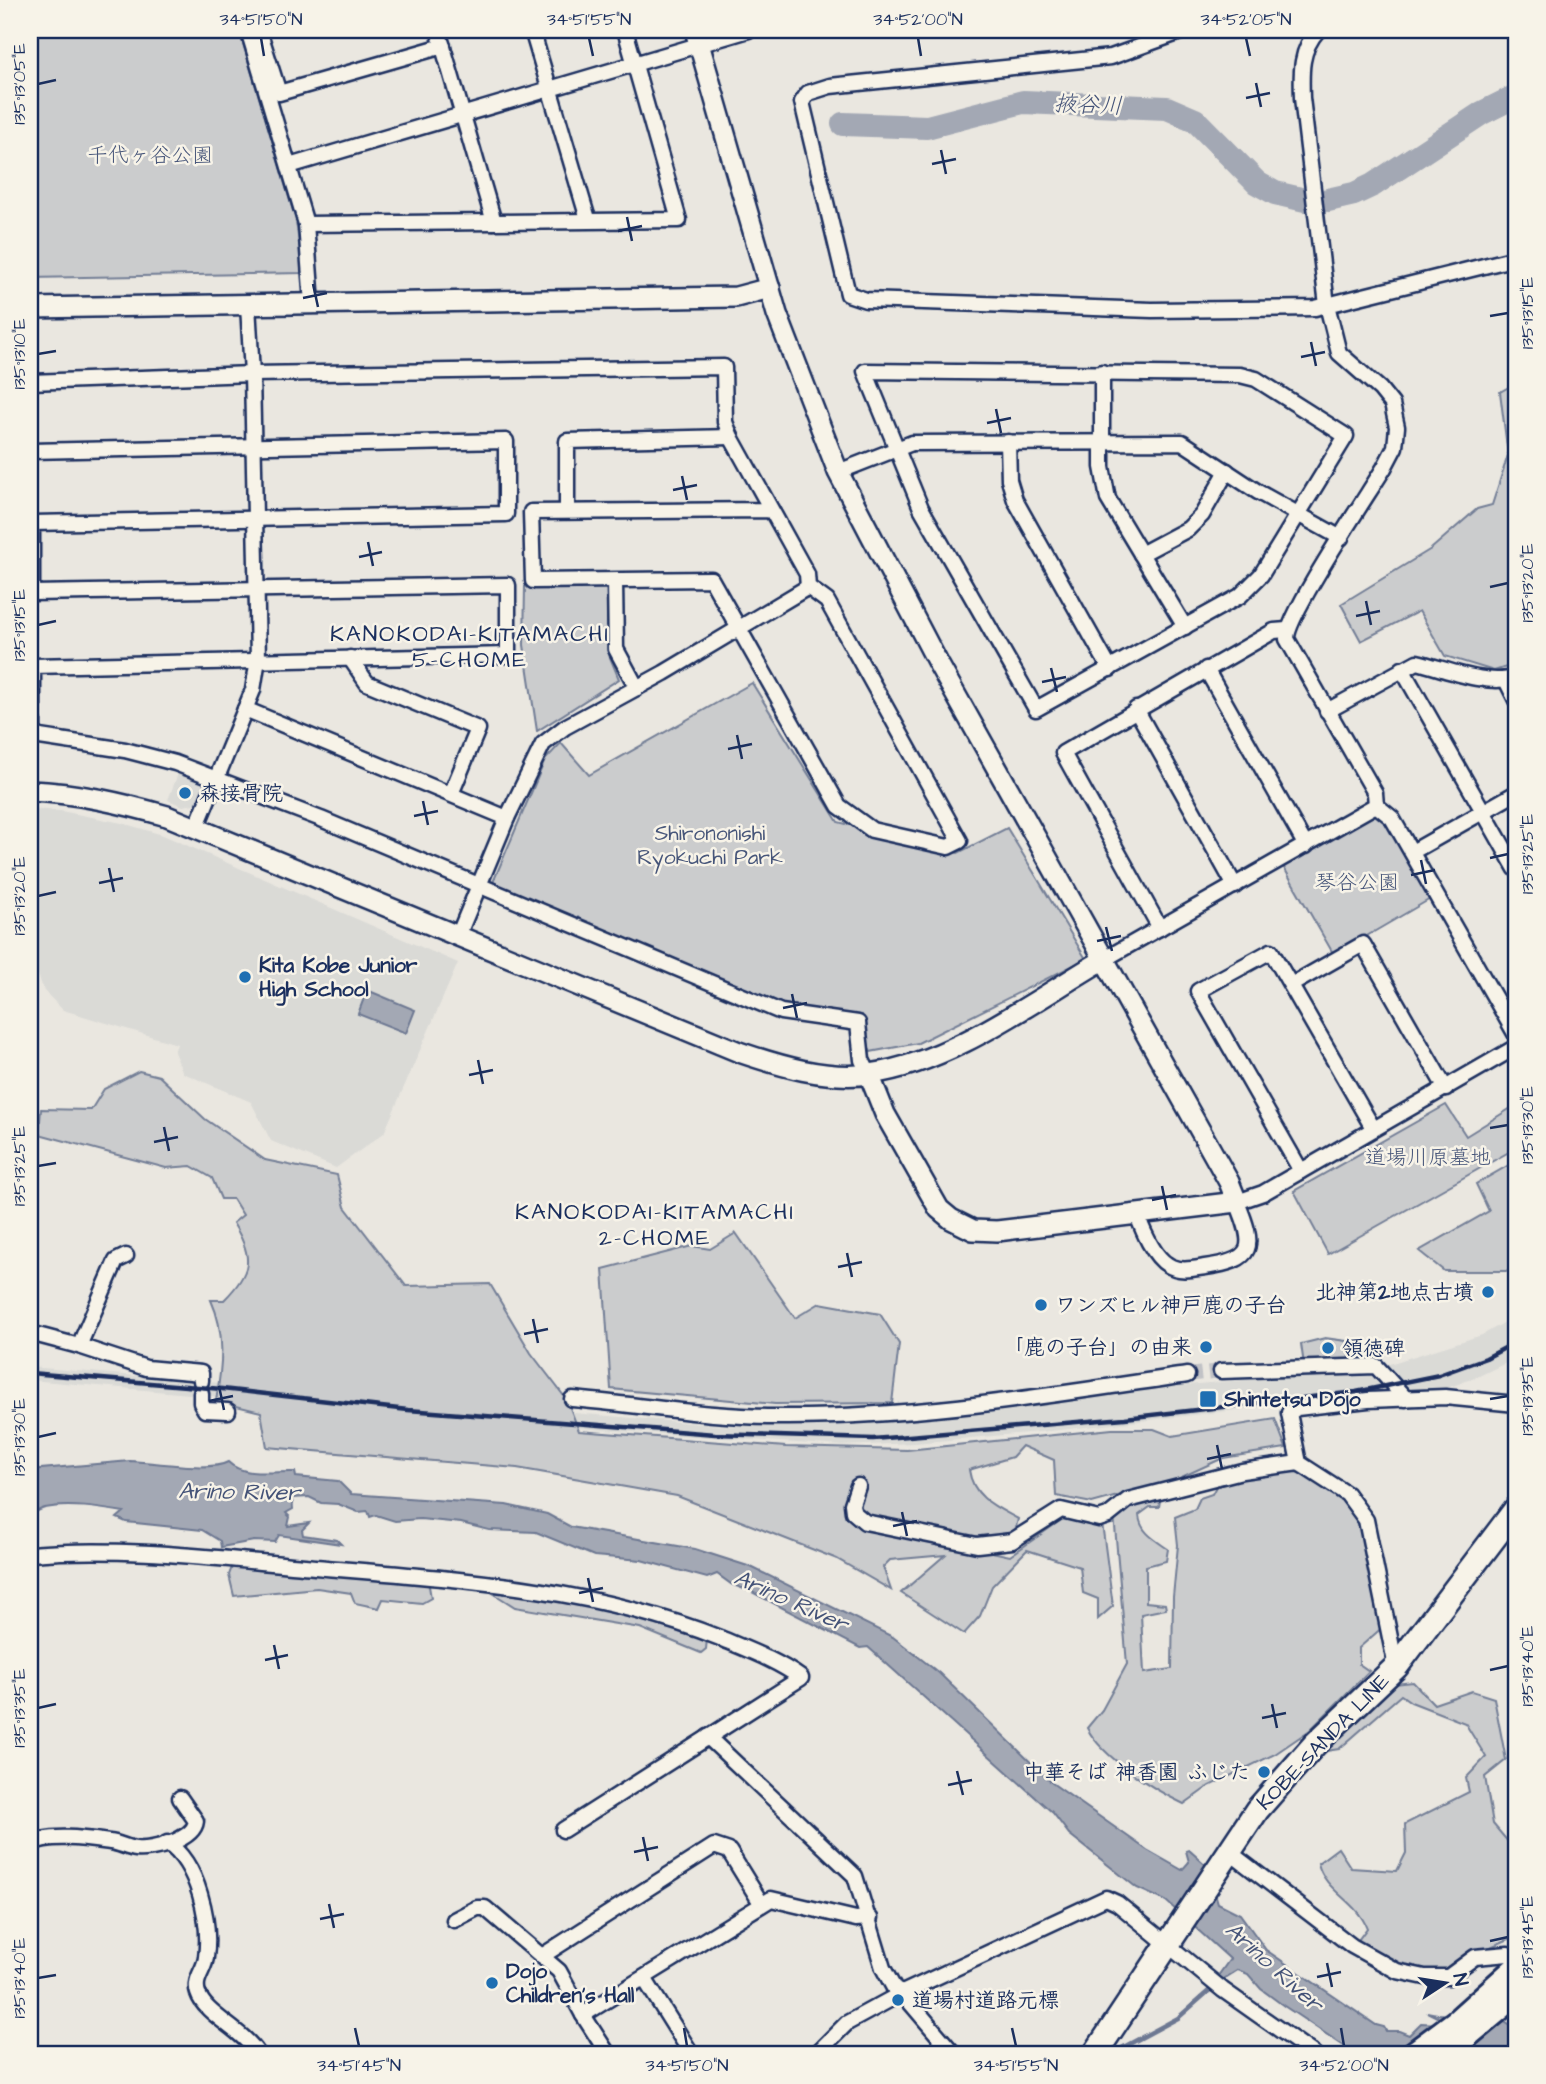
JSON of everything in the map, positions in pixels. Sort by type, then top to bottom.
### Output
[{"type":"highway","points":[[1444,2054],[1509,1993],[1516,1969]]},
{"type":"highway","points":[[1414,2054],[1509,1993]]},
{"type":"main road","name":"KOBE-SANDA LINE","points":[[1095,2054],[1228,1851],[1287,1774],[1395,1667],[1516,1509]]},
{"type":"street","points":[[248,30],[306,224],[312,303]]},
{"type":"street","points":[[259,30],[279,93],[443,46]]},
{"type":"street","points":[[438,30],[494,222]]},
{"type":"street","points":[[533,30],[588,219]]},
{"type":"street","points":[[306,224],[679,220],[625,30]]},
{"type":"street","points":[[289,166],[634,63],[697,38],[749,30]]},
{"type":"street","points":[[1186,30],[1111,57],[830,86],[808,93],[802,102],[848,294],[866,300],[1152,310],[1327,305],[1516,257]]},
{"type":"street","points":[[1318,30],[1309,40],[1301,66],[1302,98],[1327,305],[1339,353],[1380,389],[1392,404],[1397,426],[1395,447],[1287,630],[1287,639],[1375,793],[1376,805],[1392,818],[1516,1035]]},
{"type":"street","points":[[697,38],[770,288],[838,472],[939,665],[1205,1137],[1237,1202],[1247,1235],[1244,1254],[1237,1261],[1178,1269],[1161,1260],[1137,1215]]},
{"type":"street","points":[[30,308],[736,297],[770,288]]},
{"type":"street","points":[[196,828],[253,690],[258,659],[248,306]]},
{"type":"street","points":[[30,382],[252,374],[724,367],[725,422],[731,437],[807,574],[808,587],[827,601],[960,841],[948,846],[872,830],[839,806],[711,579],[533,581],[531,512],[770,510]]},
{"type":"street","points":[[865,372],[1240,375],[1256,380],[1346,436],[1254,582],[1240,596],[1037,709],[921,509],[895,450],[865,372]]},
{"type":"street","points":[[1102,372],[1103,482],[1108,499],[1185,627]]},
{"type":"street","points":[[567,512],[567,441],[731,437]]},
{"type":"street","points":[[30,451],[506,442],[506,514],[32,523],[30,562],[32,593],[255,587],[508,585],[508,654],[33,666],[33,732],[40,737],[125,750],[175,763],[311,815],[782,1012],[858,1023],[862,1060],[885,1114],[939,1209],[960,1225],[973,1230],[996,1231],[1237,1202],[1263,1193],[1516,1047]]},
{"type":"street","points":[[1008,442],[1009,480],[1015,500],[1110,669]]},
{"type":"street","points":[[838,472],[912,443],[1182,442],[1341,538]]},
{"type":"street","points":[[1141,554],[1188,529],[1202,515],[1227,471]]},
{"type":"street","points":[[615,581],[616,649],[637,688]]},
{"type":"street","points":[[458,936],[507,818],[543,744],[565,727],[740,629],[808,587]]},
{"type":"street","points":[[1160,928],[1063,752],[1274,631],[1287,630]]},
{"type":"street","points":[[350,658],[367,683],[478,729],[451,794]]},
{"type":"street","points":[[1327,711],[1418,662],[1511,678],[1516,699]]},
{"type":"street","points":[[1206,669],[1306,846]]},
{"type":"street","points":[[1402,669],[1516,869]]},
{"type":"street","points":[[245,709],[507,818]]},
{"type":"street","points":[[1136,709],[1235,886]]},
{"type":"street","points":[[30,791],[68,793],[119,802],[196,828],[767,1062],[824,1073],[869,1074],[911,1064],[959,1044],[1376,805]]},
{"type":"street","points":[[1412,852],[1516,793]]},
{"type":"street","points":[[1292,985],[1363,944],[1446,1088]]},
{"type":"street","points":[[1300,1171],[1198,991],[1271,951],[1373,1128]]},
{"type":"street","points":[[79,1346],[116,1261],[126,1256]]},
{"type":"street","points":[[30,1333],[146,1368],[201,1373],[201,1403],[205,1410],[228,1411]]},
{"type":"street","points":[[1221,1371],[1278,1372],[1376,1366],[1405,1399]]},
{"type":"street","points":[[572,1399],[725,1415],[847,1416],[978,1407],[1187,1375]]},
{"type":"street","points":[[1395,1667],[1366,1520],[1347,1494],[1299,1462],[1292,1441],[1289,1413],[1297,1408],[1445,1397],[1516,1404]]},
{"type":"street","points":[[858,1486],[852,1504],[853,1512],[865,1522],[977,1545],[1012,1541],[1061,1510],[1099,1519],[1108,1516],[1128,1500],[1242,1471],[1299,1462]]},
{"type":"street","points":[[30,1554],[150,1551],[519,1585],[618,1605],[676,1621],[783,1665],[801,1678],[563,1830]]},
{"type":"street","points":[[708,1737],[855,1876],[870,1918],[883,1968],[895,1990],[902,1993],[954,2054]]},
{"type":"street","points":[[30,1844],[38,1839],[112,1842],[135,1849],[167,1843],[190,1833],[195,1827],[196,1821],[180,1798]]},
{"type":"street","points":[[167,1843],[185,1859],[206,1926],[206,1961],[197,1978],[197,1990],[212,2013],[245,2036],[258,2054]]},
{"type":"street","points":[[542,1956],[714,1846],[729,1851],[761,1903]]},
{"type":"street","points":[[1228,1851],[1352,1946],[1397,1971],[1425,1977],[1448,1978],[1475,1957],[1508,1954],[1516,1957]]},
{"type":"street","points":[[816,2054],[847,2023],[902,1993],[1107,1898],[1223,1990],[1314,2054]]},
{"type":"street","points":[[583,2015],[771,1899],[856,1919],[870,1918]]},
{"type":"street","points":[[454,1920],[477,1908],[485,1908],[542,1956],[559,1971],[608,2054]]},
{"type":"street","points":[[644,1978],[689,2050],[688,2054]]},
{"type":"shaded area","points":[[179,771],[202,779],[204,788],[199,803],[183,806],[168,800]]},
{"type":"shaded area","name":"Kita Kobe Junior High School","points":[[30,809],[61,811],[122,823],[163,835],[458,963],[384,1133],[336,1168],[271,1141],[251,1102],[183,1073],[174,1052],[177,1044],[63,1010],[44,991],[30,953]]},
{"type":"shaded area","points":[[1516,1316],[1516,1358],[1440,1391],[1414,1392],[1406,1389],[1386,1365],[1482,1335]]},
{"type":"shaded area","points":[[30,1367],[727,1426],[924,1419],[1164,1387],[1369,1369],[1393,1392],[1060,1430],[915,1443],[842,1446],[615,1431],[30,1380]]},
{"type":"green space","name":"千代ヶ谷公園","points":[[30,30],[239,30],[296,221],[303,273],[30,278]]},
{"type":"green space","points":[[1516,383],[1516,664],[1494,671],[1445,656],[1419,611],[1361,641],[1341,604],[1431,549],[1477,509],[1492,505],[1508,455],[1500,392]]},
{"type":"green space","points":[[607,585],[607,650],[619,679],[537,731],[524,645],[525,587]]},
{"type":"green space","name":"Shirononishi Ryokuchi Park","points":[[752,683],[838,822],[958,853],[1007,828],[1086,959],[918,1043],[870,1052],[862,1015],[782,1008],[491,887],[545,760],[561,743],[589,775]]},
{"type":"green space","name":"琴谷公園","points":[[1381,810],[1432,898],[1334,955],[1283,866]]},
{"type":"green space","points":[[139,1071],[159,1076],[205,1119],[265,1160],[337,1175],[345,1207],[406,1286],[490,1284],[531,1353],[567,1400],[579,1431],[786,1447],[907,1450],[1112,1429],[1154,1429],[1172,1436],[1275,1419],[1286,1448],[1223,1458],[1173,1481],[1092,1503],[1056,1496],[1054,1460],[1022,1446],[1012,1457],[969,1470],[971,1480],[980,1495],[1018,1519],[1015,1531],[989,1539],[983,1550],[1010,1556],[1067,1516],[1102,1523],[1113,1606],[1098,1619],[1098,1599],[1083,1593],[1080,1567],[1027,1550],[992,1586],[980,1616],[964,1634],[901,1593],[945,1555],[890,1560],[883,1567],[891,1590],[837,1559],[677,1496],[517,1468],[267,1447],[261,1412],[216,1401],[221,1337],[211,1300],[224,1300],[240,1281],[247,1264],[244,1245],[233,1223],[243,1215],[233,1199],[221,1199],[212,1178],[191,1166],[166,1168],[39,1134],[41,1109],[91,1110],[104,1089]]},
{"type":"green space","name":"道場川原墓地","points":[[1446,1105],[1466,1136],[1516,1105],[1516,1148],[1328,1254],[1294,1191]]},
{"type":"green space","points":[[1516,1161],[1516,1265],[1506,1271],[1444,1271],[1419,1251],[1489,1211],[1476,1184]]},
{"type":"green space","points":[[736,1233],[795,1318],[820,1303],[880,1314],[899,1344],[892,1403],[775,1404],[611,1389],[603,1269],[692,1246],[710,1249]]},
{"type":"green space","points":[[1325,1338],[1346,1341],[1350,1361],[1304,1365],[1301,1344]]},
{"type":"green space","points":[[1289,1471],[1306,1474],[1323,1487],[1344,1496],[1360,1521],[1384,1626],[1359,1648],[1359,1664],[1369,1671],[1310,1730],[1275,1754],[1209,1786],[1184,1804],[1116,1761],[1087,1728],[1102,1710],[1127,1664],[1114,1515],[1134,1502],[1160,1500],[1159,1507],[1150,1507],[1139,1515],[1145,1531],[1168,1549],[1166,1561],[1146,1566],[1146,1602],[1165,1604],[1166,1609],[1141,1614],[1144,1673],[1172,1669],[1173,1597],[1178,1545],[1175,1517],[1195,1509],[1200,1498],[1212,1494],[1220,1479]]},
{"type":"green space","points":[[232,1567],[422,1582],[429,1586],[431,1598],[422,1603],[383,1599],[379,1608],[355,1603],[351,1593],[317,1588],[234,1596],[229,1575]]},
{"type":"green space","points":[[488,1590],[544,1597],[627,1614],[707,1639],[706,1649],[701,1653],[640,1628],[515,1607]]},
{"type":"green space","points":[[1413,1682],[1434,1704],[1472,1691],[1494,1698],[1506,1760],[1485,1777],[1493,1824],[1510,1844],[1516,1860],[1516,1936],[1465,1958],[1447,1970],[1427,1971],[1396,1963],[1356,1943],[1367,1928],[1356,1910],[1327,1881],[1318,1863],[1338,1848],[1351,1868],[1397,1871],[1406,1853],[1405,1824],[1469,1792],[1466,1778],[1486,1757],[1465,1723],[1411,1702],[1401,1695],[1339,1749],[1326,1751],[1394,1684]]},
{"type":"water","points":[[367,990],[415,1010],[406,1033],[358,1014]]},
{"type":"water","name":"Arino River","points":[[130,1461],[195,1466],[228,1462],[251,1472],[295,1472],[296,1477],[338,1481],[351,1494],[506,1505],[547,1514],[571,1527],[695,1549],[751,1567],[893,1637],[939,1673],[1052,1783],[1147,1850],[1182,1870],[1189,1862],[1186,1851],[1189,1850],[1207,1866],[1218,1903],[1240,1914],[1266,1950],[1376,2025],[1384,2027],[1386,2031],[1399,2031],[1409,2035],[1421,2023],[1440,2024],[1439,2018],[1427,2012],[1486,2016],[1507,2023],[1516,2031],[1516,2054],[1356,2054],[1261,1989],[1248,1974],[1238,1970],[1222,1980],[1218,1976],[1230,1959],[1166,1901],[1137,1888],[1069,1834],[1053,1813],[868,1647],[860,1648],[752,1592],[731,1584],[717,1574],[707,1578],[641,1560],[594,1556],[536,1532],[489,1530],[461,1523],[420,1519],[395,1521],[376,1515],[370,1517],[368,1511],[358,1512],[338,1504],[321,1503],[309,1497],[292,1498],[293,1509],[286,1513],[290,1517],[288,1526],[309,1523],[302,1530],[303,1535],[337,1540],[341,1544],[279,1535],[275,1542],[254,1541],[221,1547],[220,1541],[202,1530],[126,1522],[117,1518],[124,1512],[64,1506],[45,1508],[30,1514],[30,1470]]},
{"type":"waterway","name":"掖谷川","points":[[1328,200],[1354,194],[1373,185],[1482,113],[1516,96]]},
{"type":"waterway","name":"掖谷川","points":[[843,124],[927,127],[1023,102],[1167,108],[1195,120],[1257,183],[1275,193],[1305,200]]},
{"type":"waterway","points":[[1120,2049],[1178,2018],[1211,1989]]},
{"type":"waterway","points":[[591,2041],[599,2054]]},
{"type":"tunnel","points":[[1187,1375],[1221,1371]]},
{"type":"railway","points":[[30,1373],[222,1389],[408,1410],[715,1434],[873,1439],[1125,1418],[1356,1392],[1439,1375],[1486,1358],[1516,1342]]},
{"type":"place","name":"森接骨院","points":[[185,793]]},
{"type":"place","name":"Kita Kobe Junior High School","points":[[245,977]]},
{"type":"place","name":"北神第2地点古墳","points":[[1488,1292]]},
{"type":"place","name":"ワンズヒル神戸鹿の子台","points":[[1041,1305]]},
{"type":"place","name":"「鹿の子台」の由来","points":[[1206,1347]]},
{"type":"place","name":"領徳碑","points":[[1328,1348]]},
{"type":"place","name":"Shintetsu Dojo","points":[[1208,1399]]},
{"type":"place","name":"中華そば 神香園 ふじた","points":[[1264,1772]]},
{"type":"place","name":"Dojo Children's Hall","points":[[492,1983]]},
{"type":"place","name":"道場村道路元標","points":[[898,2000]]},
{"type":"district","name":"KANOKODAI-KITAMACHI 5-CHOME","points":[[470,647]]},
{"type":"district","name":"KANOKODAI-KITAMACHI 2-CHOME","points":[[655,1225]]}]
